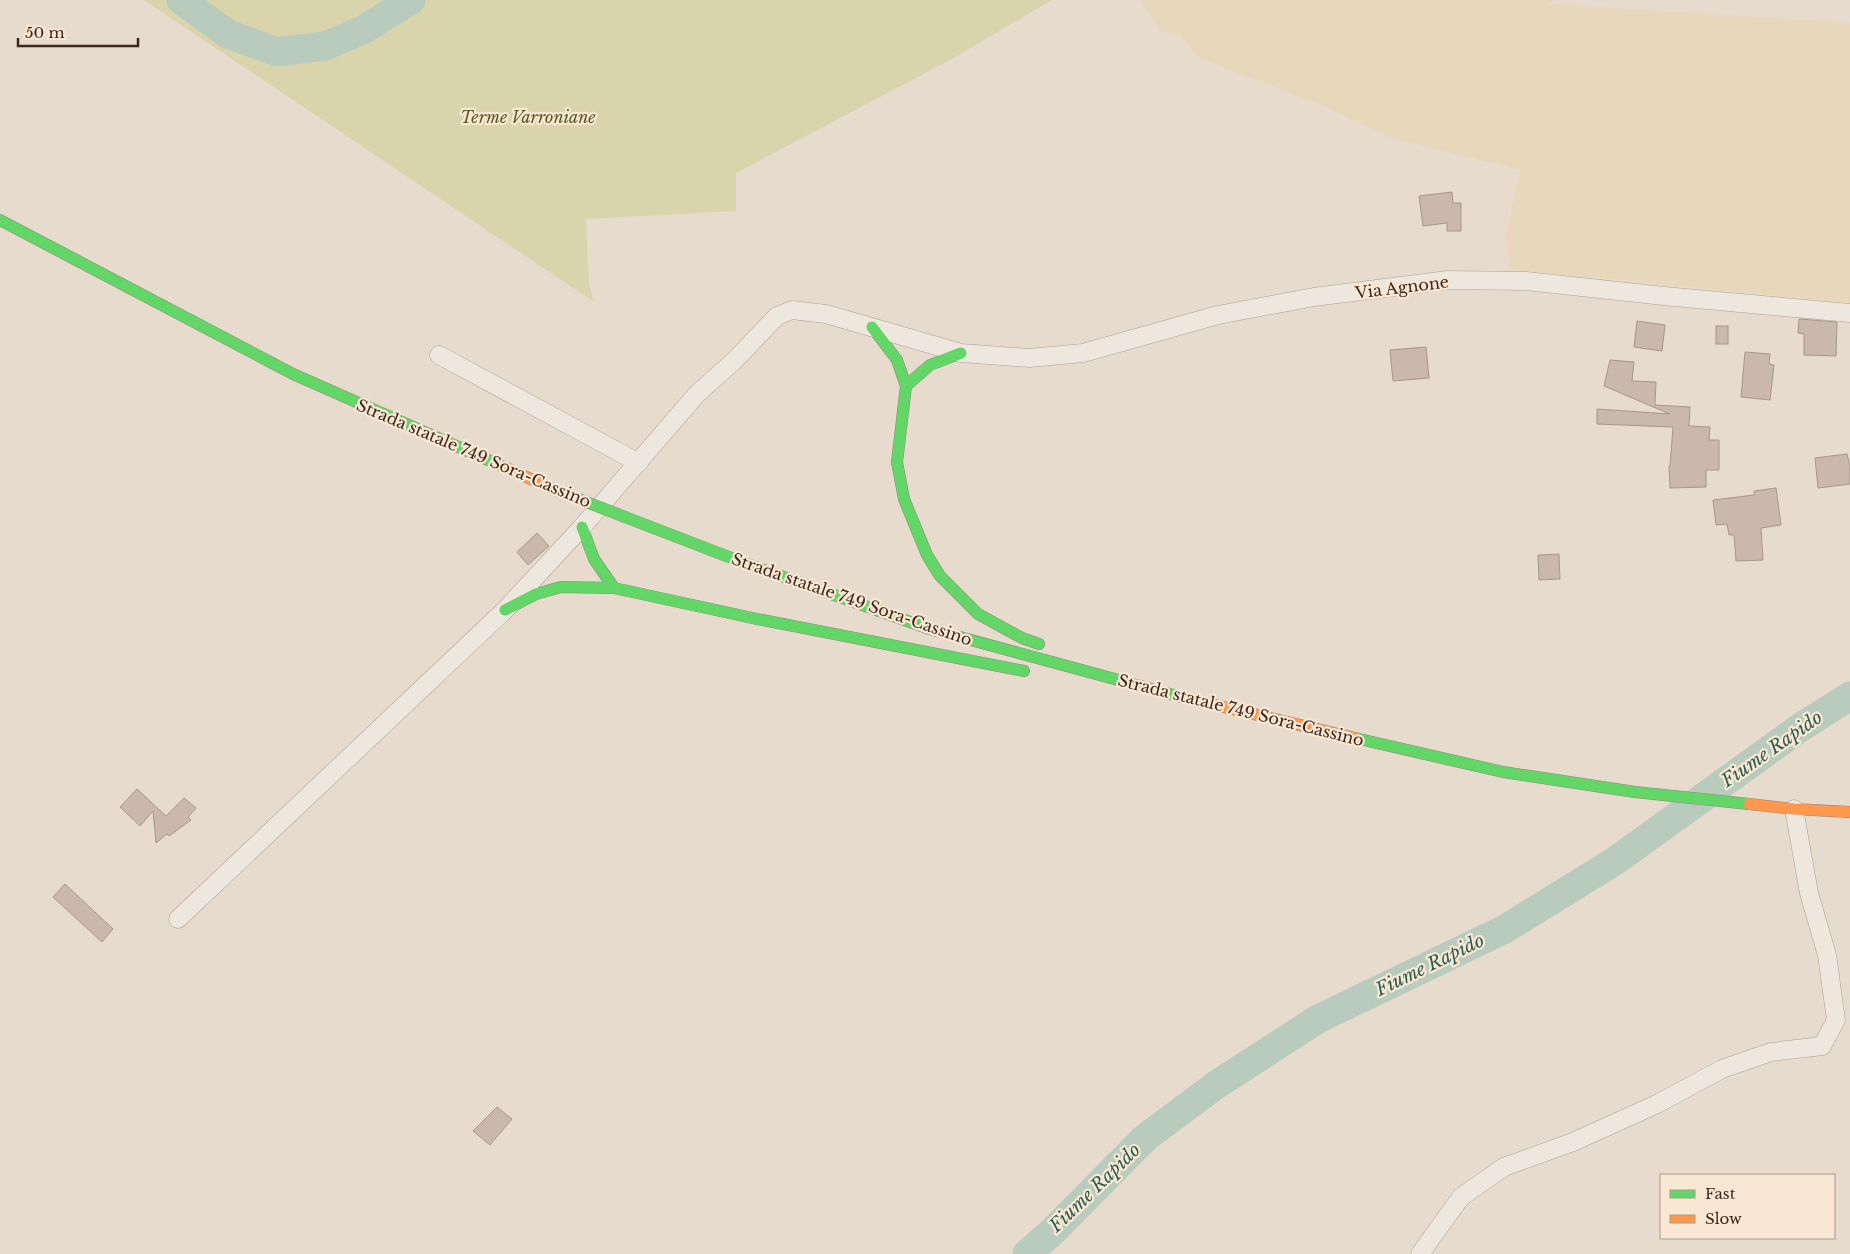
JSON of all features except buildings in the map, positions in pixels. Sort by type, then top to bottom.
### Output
[{"type":"highway","name":"Strada statale 749 Sora-Cassino","points":[[0,220],[293,374],[558,491],[747,564],[930,629],[1202,703],[1503,772],[1634,792],[1794,809],[1850,812]]},
{"type":"highway","points":[[872,327],[897,360],[906,386],[897,462],[904,499],[927,555],[940,576],[978,614],[1022,638],[1049,648]]},
{"type":"highway","points":[[906,386],[924,366],[942,358],[961,353]]},
{"type":"highway","points":[[582,527],[593,560],[614,588]]},
{"type":"highway","points":[[506,610],[536,594],[561,587],[614,588],[758,620],[1038,673]]},
{"type":"highway","points":[[1067,654],[1202,703]]},
{"type":"highway","points":[[1076,680],[1202,703]]},
{"type":"street","name":"Via Agnone","points":[[178,920],[506,610],[639,463],[697,394],[735,360],[777,316],[792,310],[826,314],[961,353],[1029,358],[1083,353],[1218,316],[1314,297],[1448,280],[1526,281],[1850,314]]},
{"type":"street","points":[[439,355],[639,463]]},
{"type":"street","points":[[1420,1254],[1461,1197],[1504,1167],[1573,1142],[1657,1104],[1722,1069],[1771,1052],[1822,1046],[1836,1020],[1827,956],[1809,893],[1794,809]]},
{"type":"shaded area","points":[[1140,0],[1554,0],[1547,4],[1850,23],[1850,303],[1510,269],[1506,236],[1520,170],[1390,137],[1319,104],[1201,59],[1180,36],[1161,31]]},
{"type":"green space","name":"Terme Varroniane","points":[[144,0],[1052,0],[950,60],[736,173],[736,211],[586,219],[589,285],[594,302]]},
{"type":"waterway","points":[[181,0],[228,34],[277,52],[325,46],[363,30],[411,0]]},
{"type":"waterway","name":"Fiume Rapido","points":[[1027,1254],[1051,1233],[1145,1138],[1216,1085],[1318,1019],[1505,929],[1615,861],[1801,727],[1850,696]]},
{"type":"traffic: fast","points":[[0,220],[293,374],[497,464]]},
{"type":"traffic: fast","points":[[872,327],[897,360],[906,386],[897,462],[904,499],[927,555],[940,576],[978,614],[1022,638],[1039,644]]},
{"type":"traffic: fast","points":[[906,386],[930,365],[961,353]]},
{"type":"traffic: fast","points":[[558,491],[625,517]]},
{"type":"traffic: fast","points":[[625,517],[747,564],[930,629],[1181,697]]},
{"type":"traffic: fast","points":[[582,527],[594,559],[614,588]]},
{"type":"traffic: fast","points":[[505,610],[536,594],[561,587],[614,588],[757,619],[1024,671]]},
{"type":"traffic: fast","points":[[1355,738],[1503,772],[1635,792],[1749,804]]},
{"type":"traffic: slow","points":[[497,464],[558,491]]},
{"type":"traffic: slow","points":[[1181,697],[1355,738]]},
{"type":"traffic: slow","points":[[1749,804],[1850,812]]}]
